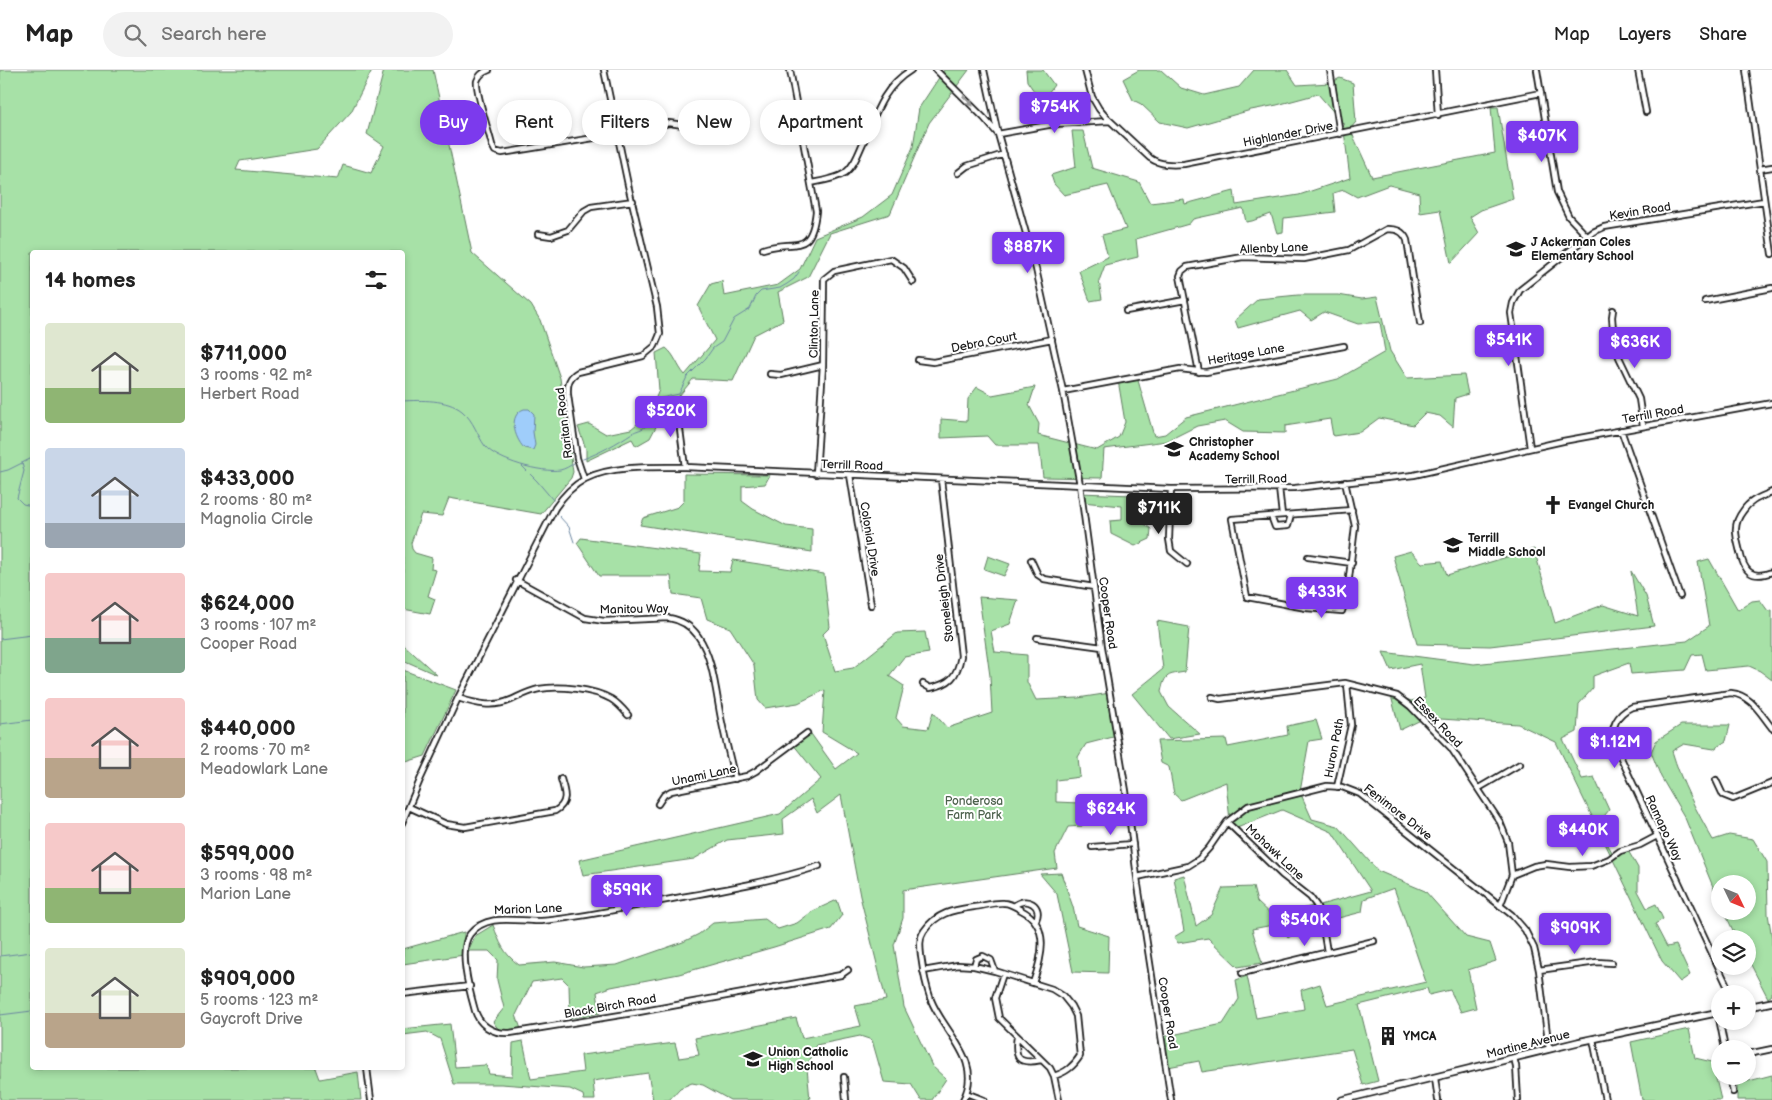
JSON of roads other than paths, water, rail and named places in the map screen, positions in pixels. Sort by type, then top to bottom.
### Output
[{"type":"main road","points":[[1756,1005],[1772,1002]]},
{"type":"main road","name":"Martine Avenue","points":[[1342,1100],[1549,1049],[1711,1015]]},
{"type":"street","points":[[489,70],[480,75],[477,84],[492,145],[498,152],[506,154],[582,140]]},
{"type":"street","name":"Raritan Road","points":[[604,70],[611,100]]},
{"type":"street","points":[[763,249],[774,246],[797,245],[806,240],[814,226],[816,211],[790,70]]},
{"type":"street","points":[[811,183],[843,174],[852,165],[883,97],[898,78],[911,70]]},
{"type":"street","name":"Cooper Road","points":[[936,70],[998,134]]},
{"type":"street","name":"Cooper Road","points":[[984,70],[998,134],[1036,268],[1063,390],[1080,485],[1102,646],[1171,1100]]},
{"type":"street","name":"Highlander Drive","points":[[1085,70],[1092,97],[1099,109],[1150,158],[1165,165],[1184,164],[1542,93]]},
{"type":"street","points":[[1330,70],[1340,134]]},
{"type":"street","points":[[1435,70],[1438,114]]},
{"type":"street","points":[[1537,70],[1557,192],[1569,217],[1588,236]]},
{"type":"street","points":[[1638,70],[1646,112]]},
{"type":"street","points":[[1746,70],[1772,254]]},
{"type":"street","points":[[984,118],[994,112]]},
{"type":"street","points":[[998,134],[1054,124],[1110,121]]},
{"type":"street","name":"Raritan Road","points":[[584,479],[577,458],[568,389],[570,378],[578,372],[639,358],[652,350],[659,338],[660,327],[657,308],[620,145]]},
{"type":"street","points":[[958,173],[967,166],[1004,154]]},
{"type":"street","points":[[1760,169],[1772,167]]},
{"type":"street","points":[[538,234],[551,236],[568,230],[584,211],[591,207],[633,201]]},
{"type":"street","name":"Kevin Road","points":[[1530,448],[1512,317],[1513,302],[1522,287],[1588,236],[1604,227],[1764,201]]},
{"type":"street","name":"Allenby Lane","points":[[1199,372],[1180,276],[1187,267],[1243,257],[1304,259],[1349,250],[1387,229],[1392,229],[1404,234],[1407,240],[1420,323]]},
{"type":"street","name":"Clinton Lane","points":[[816,474],[823,365],[824,279],[826,275],[834,270],[891,259],[904,268],[913,282]]},
{"type":"street","points":[[1704,301],[1772,288]]},
{"type":"street","points":[[1126,311],[1185,300]]},
{"type":"street","points":[[1613,310],[1614,342],[1639,399],[1643,426]]},
{"type":"street","name":"Debra Court","points":[[918,360],[933,362],[1052,339]]},
{"type":"street","name":"Heritage Lane","points":[[1063,390],[1180,368],[1206,372],[1344,346]]},
{"type":"street","points":[[770,374],[781,375],[823,365]]},
{"type":"street","name":"Terrill Road","points":[[584,479],[616,470],[685,467],[1171,489],[1279,488],[1414,475],[1530,448],[1772,403]]},
{"type":"street","points":[[677,407],[685,467]]},
{"type":"street","points":[[1621,430],[1680,596]]},
{"type":"street","name":"Colonial Drive","points":[[850,475],[871,605]]},
{"type":"street","points":[[405,817],[458,698],[554,508],[567,492],[584,479]]},
{"type":"street","name":"Stoneleigh Drive","points":[[923,684],[930,688],[944,685],[955,676],[960,667],[961,656],[941,479]]},
{"type":"street","points":[[1345,482],[1352,510],[1356,526],[1347,595],[1342,610],[1306,608],[1247,597],[1232,519],[1352,510]]},
{"type":"street","points":[[1279,488],[1282,515]]},
{"type":"street","points":[[1171,489],[1169,539],[1171,551],[1187,564]]},
{"type":"street","points":[[1772,492],[1755,499],[1745,508],[1737,522],[1735,535],[1741,560],[1745,568],[1752,573],[1760,575],[1772,572]]},
{"type":"street","points":[[1271,516],[1275,527],[1288,526],[1291,514]]},
{"type":"street","points":[[1308,557],[1352,563]]},
{"type":"street","points":[[1031,560],[1038,575],[1044,579],[1094,586]]},
{"type":"street","name":"Manitou Way","points":[[516,580],[585,618],[604,620],[669,618],[682,622],[693,630],[707,654],[735,779]]},
{"type":"street","points":[[1037,638],[1102,646]]},
{"type":"street","name":"Essex Road","points":[[1212,697],[1220,699],[1347,684],[1397,696],[1410,706],[1451,748],[1500,822],[1508,842],[1512,875],[1500,906]]},
{"type":"street","name":"Huron Path","points":[[1337,787],[1351,725],[1347,684]]},
{"type":"street","points":[[458,698],[473,703],[492,705],[503,703],[541,688],[570,688],[610,698],[628,715]]},
{"type":"street","name":"Ramapo Way","points":[[1727,985],[1614,743],[1613,731],[1620,715],[1634,706],[1734,693],[1750,700],[1772,728]]},
{"type":"street","name":"Unami Lane","points":[[658,804],[664,795],[671,792],[735,779],[756,771],[807,733]]},
{"type":"street","points":[[1478,788],[1520,764]]},
{"type":"street","points":[[409,808],[446,824],[466,827],[555,811],[564,802],[565,793],[561,780]]},
{"type":"street","points":[[1716,780],[1723,795],[1733,799],[1772,783]]},
{"type":"street","name":"Fenimore Drive","points":[[1137,877],[1188,866],[1199,859],[1228,822],[1248,806],[1327,786],[1342,787],[1360,794],[1512,915],[1525,930],[1534,948],[1539,970],[1549,1049]]},
{"type":"street","name":"Mohawk Lane","points":[[1228,822],[1282,875],[1313,900],[1321,916],[1327,952]]},
{"type":"street","points":[[1512,875],[1534,866],[1546,864],[1570,867],[1591,866],[1609,859],[1620,851],[1640,845],[1657,836]]},
{"type":"street","points":[[1092,847],[1133,844]]},
{"type":"street","name":"Marion Lane","points":[[470,986],[464,946],[471,933],[477,927],[490,920],[542,921],[572,917],[747,885],[776,879],[819,866]]},
{"type":"street","points":[[1014,906],[1020,901],[1025,900],[1032,903],[1037,909],[1038,916],[1036,920],[1042,940],[1041,960],[1034,983]]},
{"type":"street","points":[[964,1100],[969,1079],[965,1057],[932,1002],[923,971],[920,944],[924,931],[934,920],[947,912],[1004,902],[1036,920]]},
{"type":"street","points":[[1242,973],[1374,940]]},
{"type":"street","points":[[974,966],[976,959],[983,956],[991,960],[995,970]]},
{"type":"street","points":[[1539,970],[1597,962],[1612,963]]},
{"type":"street","points":[[923,971],[958,965],[974,966],[995,970],[1052,989],[1063,996],[1076,1016],[1080,1056],[1074,1066],[1064,1073],[1054,1076]]},
{"type":"street","name":"Black Birch Road","points":[[470,986],[478,1019],[490,1030],[503,1034],[639,1012],[841,975],[848,970]]},
{"type":"street","points":[[1003,974],[995,998],[999,1018],[1050,1068],[1054,1076],[1059,1100]]},
{"type":"street","points":[[405,994],[470,986]]},
{"type":"street","points":[[1017,1036],[1015,1049],[1019,1058],[1022,1061],[1030,1062],[1041,1060]]},
{"type":"street","points":[[1593,1039],[1606,1100]]},
{"type":"street","points":[[1756,1053],[1772,1050]]},
{"type":"street","points":[[1514,1058],[1518,1100]]},
{"type":"street","points":[[367,1070],[371,1100]]},
{"type":"street","points":[[844,1077],[846,1100]]},
{"type":"street","points":[[1435,1078],[1438,1100]]},
{"type":"street","points":[[1732,1085],[1733,1092]]},
{"type":"street","points":[[966,1094],[984,1100]]},
{"type":"water","points":[[529,409],[534,414],[533,432],[535,445],[533,450],[524,448],[515,432],[514,421],[519,412]]},
{"type":"waterway","points":[[583,459],[602,451],[646,426],[651,420],[661,398],[679,394],[687,377],[713,348],[722,342],[734,319],[750,309],[756,296],[761,291],[780,288],[794,279],[799,272]]},
{"type":"waterway","points":[[405,401],[434,401],[456,407],[470,419],[485,446],[509,461],[542,470],[560,470],[574,463]]},
{"type":"waterway","points":[[0,472],[30,459]]},
{"type":"waterway","points":[[22,463],[24,471],[17,498],[23,504],[30,506]]},
{"type":"waterway","points":[[522,466],[553,500]]},
{"type":"waterway","points":[[559,516],[569,527],[574,542]]},
{"type":"waterway","points":[[0,639],[30,635]]},
{"type":"waterway","points":[[0,724],[30,720]]},
{"type":"waterway","points":[[0,956],[30,952]]},
{"type":"waterway","points":[[0,1015],[30,1011]]},
{"type":"place","name":"J Ackerman Coles Elementary School","points":[[1516,249]]},
{"type":"place","name":"Christopher Academy School","points":[[1174,449]]},
{"type":"place","name":"Evangel Church","points":[[1553,505]]},
{"type":"place","name":"Terrill Middle School","points":[[1453,545]]},
{"type":"place","name":"YMCA","points":[[1388,1036]]},
{"type":"place","name":"Union Catholic High School","points":[[753,1059]]},
{"type":"park label","name":"Ponderosa Farm Park","points":[[974,808]]}]
